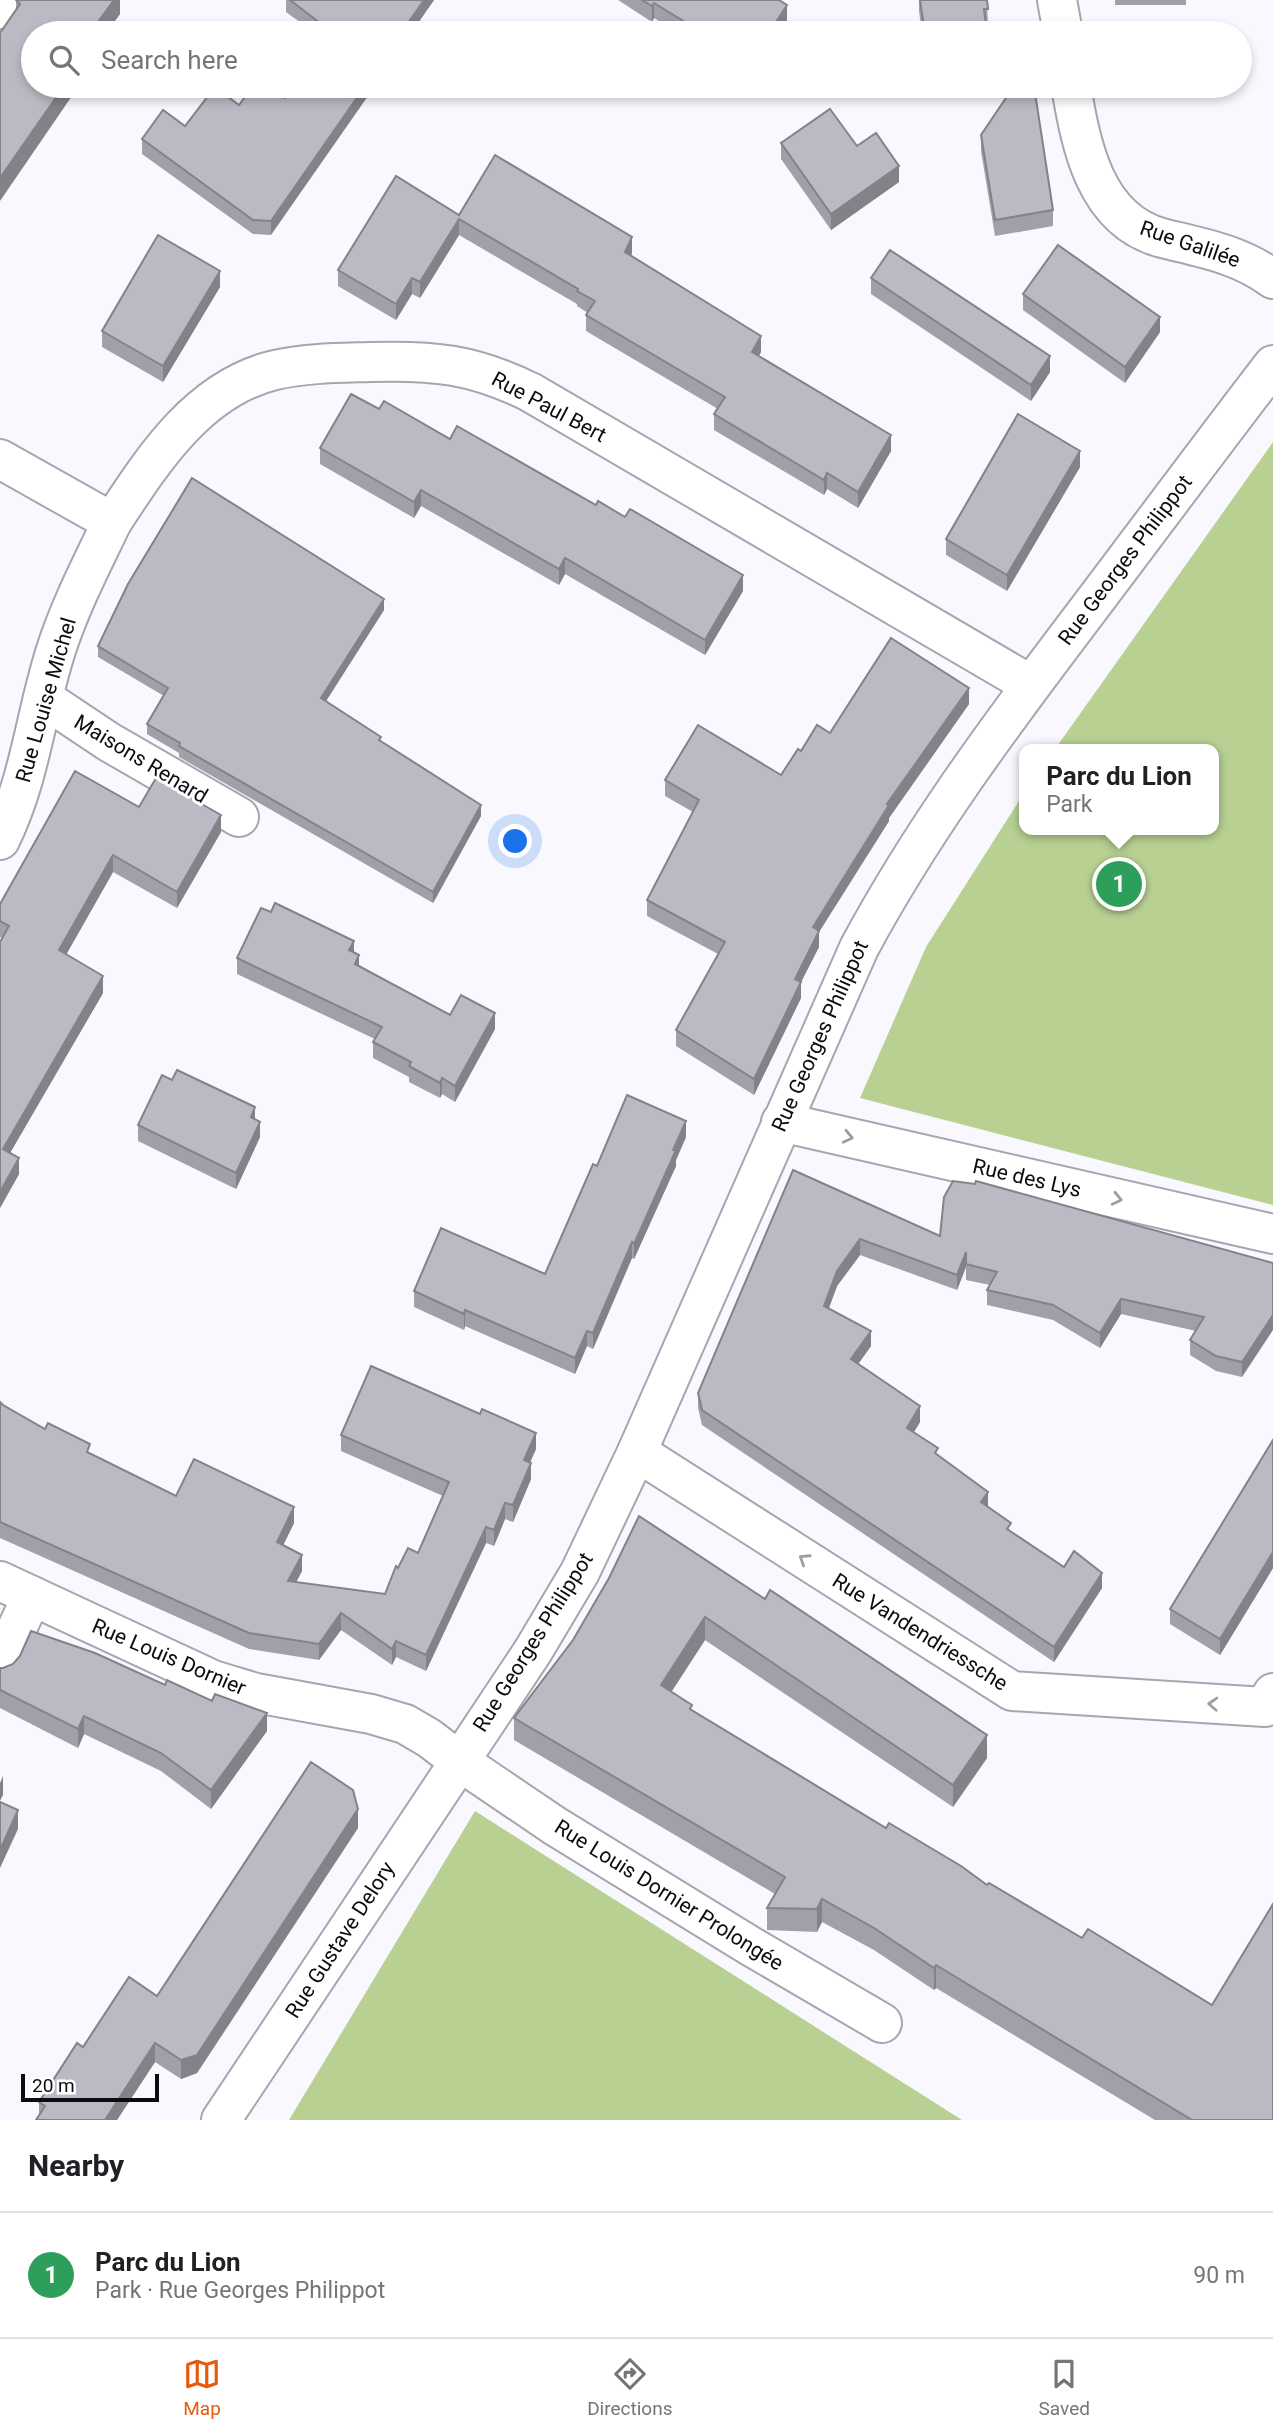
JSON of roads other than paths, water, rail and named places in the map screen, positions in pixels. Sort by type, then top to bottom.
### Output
[{"type":"street","points":[[0,9],[6,0]]},
{"type":"street","points":[[1057,0],[1061,21]]},
{"type":"street","name":"Rue Galilée","points":[[1074,98],[1091,170],[1103,195],[1120,216],[1140,230],[1242,259],[1273,279]]},
{"type":"street","name":"Rue Paul Bert","points":[[111,522],[149,466],[183,427],[206,404],[232,387],[274,370],[314,364],[423,361],[447,363],[503,379],[530,392],[1031,685]]},
{"type":"street","name":"Rue Georges Philippot","points":[[459,1761],[533,1651],[580,1572],[637,1452],[859,948],[885,899],[921,840],[1031,685],[1273,365]]},
{"type":"street","points":[[0,459],[111,522]]},
{"type":"street","name":"Rue Louise Michel","points":[[0,839],[14,812],[25,780],[56,650],[111,522]]},
{"type":"street","name":"Maisons Renard","points":[[43,698],[109,742],[239,817]]},
{"type":"street","name":"Rue des Lys","points":[[781,1122],[1273,1234]]},
{"type":"street","name":"Rue Vandendriessche","points":[[637,1452],[1012,1691],[1265,1707],[1273,1693]]},
{"type":"street","points":[[0,1665],[16,1588]]},
{"type":"street","name":"Rue Louis Dornier","points":[[16,1588],[213,1680],[256,1693],[370,1714],[405,1724],[459,1761]]},
{"type":"street","name":"Rue Louis Dornier Prolongée","points":[[459,1761],[555,1826],[883,2024]]},
{"type":"street","name":"Rue Gustave Delory","points":[[221,2120],[459,1761]]},
{"type":"place","name":"Parc du Lion","points":[[1119,884]]}]
